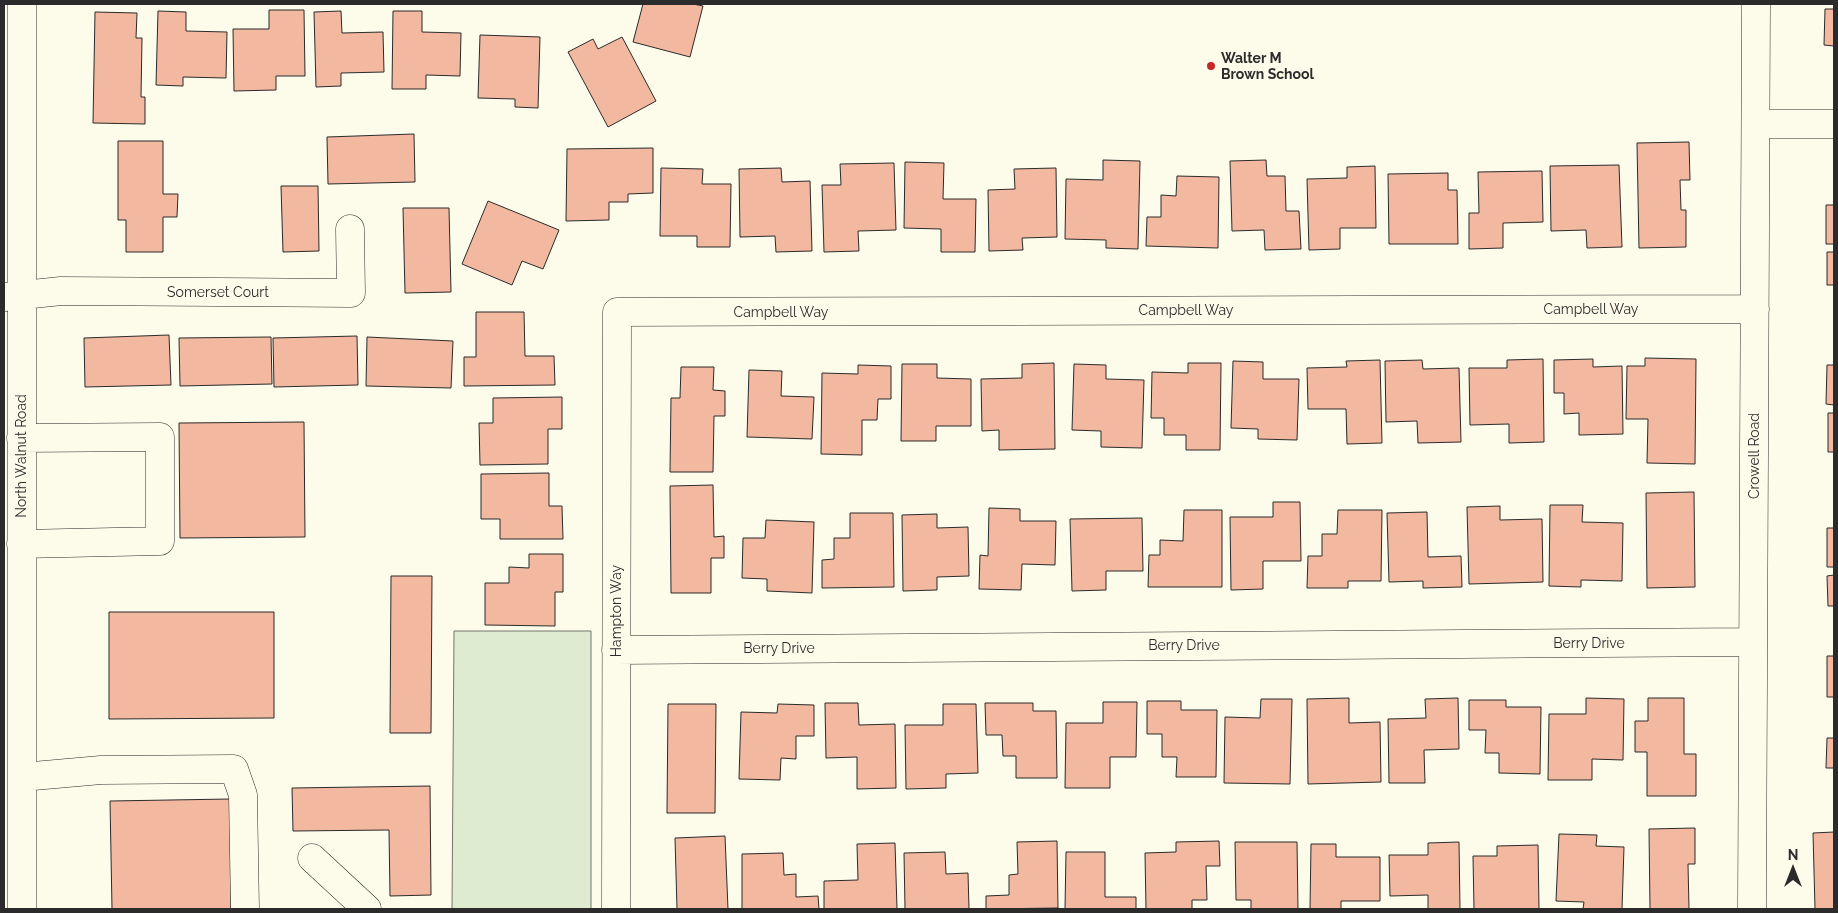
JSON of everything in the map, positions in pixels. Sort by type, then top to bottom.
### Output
[{"type":"street","name":"North Walnut Road","points":[[22,4],[12,297],[21,438],[22,909]]},
{"type":"street","name":"Crowell Road","points":[[1752,909],[1756,4]]},
{"type":"street","points":[[1756,124],[1834,124]]},
{"type":"street","name":"Somerset Court","points":[[12,297],[60,291],[351,293],[350,229]]},
{"type":"street","name":"Campbell Way","points":[[617,312],[1755,308]]},
{"type":"street","name":"Hampton Way","points":[[616,909],[617,312]]},
{"type":"street","points":[[21,438],[160,437],[160,541],[21,544]]},
{"type":"street","name":"Berry Drive","points":[[616,650],[1752,642]]},
{"type":"street","points":[[22,777],[101,770],[234,769],[242,796],[245,909]]},
{"type":"street","points":[[312,858],[367,909]]},
{"type":"green space","points":[[454,631],[591,631],[591,909],[452,909]]},
{"type":"building","points":[[643,4],[693,4],[703,6],[690,57],[633,42]]},
{"type":"building","points":[[1825,9],[1834,9],[1834,46],[1824,45]]},
{"type":"building","points":[[269,10],[304,10],[305,76],[276,76],[276,90],[234,91],[233,29],[269,29]]},
{"type":"building","points":[[158,11],[186,12],[186,31],[227,32],[226,78],[183,77],[183,86],[156,85]]},
{"type":"building","points":[[341,11],[342,33],[383,32],[384,72],[341,73],[341,86],[316,87],[314,12]]},
{"type":"building","points":[[393,11],[422,11],[422,32],[461,33],[460,76],[426,75],[426,89],[392,89]]},
{"type":"building","points":[[95,12],[137,13],[136,38],[142,38],[141,97],[145,97],[145,124],[93,123]]},
{"type":"building","points":[[480,35],[540,37],[538,108],[515,107],[515,99],[478,98]]},
{"type":"building","points":[[622,37],[656,101],[608,127],[568,52],[593,39],[598,49]]},
{"type":"building","points":[[414,134],[415,182],[328,184],[327,137]]},
{"type":"building","points":[[118,141],[163,141],[163,194],[178,194],[177,217],[163,217],[163,252],[126,252],[126,220],[118,220]]},
{"type":"building","points":[[1689,142],[1690,180],[1680,180],[1681,210],[1686,210],[1686,247],[1639,248],[1637,143]]},
{"type":"building","points":[[653,148],[653,193],[628,194],[628,202],[609,202],[609,220],[566,221],[567,149]]},
{"type":"building","points":[[1103,160],[1140,161],[1138,249],[1106,248],[1106,240],[1065,239],[1066,179],[1103,180]]},
{"type":"building","points":[[1266,160],[1267,176],[1285,176],[1286,211],[1299,211],[1301,249],[1265,250],[1264,230],[1232,231],[1230,161]]},
{"type":"building","points":[[905,162],[944,163],[943,199],[976,199],[975,252],[941,252],[941,229],[904,228]]},
{"type":"building","points":[[894,163],[896,230],[858,231],[859,251],[824,252],[822,185],[841,185],[840,164]]},
{"type":"building","points":[[1619,165],[1622,247],[1587,248],[1586,230],[1551,231],[1550,166]]},
{"type":"building","points":[[1375,166],[1376,228],[1340,228],[1340,249],[1309,250],[1307,179],[1347,178],[1347,167]]},
{"type":"building","points":[[661,168],[703,169],[702,184],[731,184],[730,247],[697,247],[697,236],[660,236]]},
{"type":"building","points":[[781,168],[782,182],[810,181],[812,251],[776,252],[775,236],[740,237],[739,169]]},
{"type":"building","points":[[1056,168],[1057,237],[1022,238],[1023,250],[989,251],[988,190],[1015,189],[1014,169]]},
{"type":"building","points":[[1542,171],[1543,222],[1503,223],[1503,248],[1469,249],[1469,213],[1479,213],[1478,172]]},
{"type":"building","points":[[1448,173],[1448,190],[1457,190],[1458,244],[1389,244],[1388,174]]},
{"type":"building","points":[[1177,176],[1219,177],[1218,248],[1146,246],[1147,217],[1161,217],[1161,195],[1176,196]]},
{"type":"building","points":[[281,186],[318,186],[319,251],[283,252]]},
{"type":"building","points":[[488,201],[559,230],[543,269],[522,261],[512,285],[462,264]]},
{"type":"building","points":[[1826,205],[1834,205],[1834,244],[1826,244]]},
{"type":"building","points":[[403,208],[449,208],[451,292],[405,293]]},
{"type":"building","points":[[1827,252],[1834,252],[1834,285],[1827,285]]},
{"type":"building","points":[[476,312],[524,312],[525,356],[554,356],[555,385],[464,386],[464,357],[476,357]]},
{"type":"building","points":[[169,335],[171,385],[85,387],[84,338]]},
{"type":"building","points":[[357,336],[358,385],[274,387],[273,338]]},
{"type":"building","points":[[271,337],[272,384],[180,386],[179,338]]},
{"type":"building","points":[[367,337],[453,341],[451,388],[366,386]]},
{"type":"building","points":[[1645,358],[1696,359],[1695,464],[1647,463],[1648,419],[1626,419],[1627,366],[1645,366]]},
{"type":"building","points":[[1543,359],[1544,442],[1509,443],[1509,424],[1470,425],[1469,368],[1507,368],[1507,360]]},
{"type":"building","points":[[1593,359],[1593,367],[1622,366],[1623,434],[1579,435],[1579,413],[1564,414],[1564,393],[1554,393],[1554,360]]},
{"type":"building","points":[[1380,360],[1382,443],[1347,444],[1346,409],[1308,409],[1307,368],[1347,367],[1346,361]]},
{"type":"building","points":[[1422,360],[1423,369],[1459,368],[1461,442],[1418,443],[1417,421],[1386,422],[1385,361]]},
{"type":"building","points":[[1233,361],[1263,362],[1263,379],[1299,379],[1297,440],[1258,439],[1258,429],[1231,428]]},
{"type":"building","points":[[1054,363],[1055,449],[999,450],[999,430],[982,431],[981,379],[1022,378],[1022,364]]},
{"type":"building","points":[[1188,363],[1221,363],[1220,450],[1186,450],[1186,435],[1164,435],[1164,418],[1151,418],[1152,372],[1188,373]]},
{"type":"building","points":[[902,364],[937,364],[937,378],[971,379],[971,426],[936,426],[936,441],[901,441]]},
{"type":"building","points":[[1074,364],[1106,365],[1106,379],[1144,380],[1142,448],[1101,447],[1101,431],[1072,430]]},
{"type":"building","points":[[858,365],[891,366],[891,399],[878,399],[877,420],[862,420],[862,455],[821,454],[822,373],[858,374]]},
{"type":"building","points":[[1827,365],[1834,365],[1834,405],[1826,404]]},
{"type":"building","points":[[681,367],[714,367],[713,390],[725,391],[725,416],[714,416],[713,472],[670,472],[671,398],[680,398]]},
{"type":"building","points":[[749,370],[782,371],[781,396],[814,397],[812,439],[747,437]]},
{"type":"building","points":[[562,397],[562,429],[548,429],[548,464],[480,465],[479,423],[493,423],[493,398]]},
{"type":"building","points":[[1828,413],[1834,413],[1834,452],[1828,452]]},
{"type":"building","points":[[304,422],[305,537],[180,538],[179,423]]},
{"type":"building","points":[[549,473],[549,506],[562,506],[563,539],[500,539],[500,519],[481,519],[481,474]]},
{"type":"building","points":[[713,485],[714,537],[724,536],[724,558],[711,558],[711,593],[671,593],[670,486]]},
{"type":"building","points":[[1694,492],[1695,587],[1647,588],[1646,493]]},
{"type":"building","points":[[1273,502],[1300,502],[1301,561],[1263,561],[1263,589],[1231,590],[1230,517],[1273,517]]},
{"type":"building","points":[[1550,505],[1583,505],[1582,522],[1623,523],[1622,581],[1581,580],[1581,587],[1549,586]]},
{"type":"building","points":[[1500,506],[1500,520],[1542,519],[1543,582],[1469,584],[1467,507]]},
{"type":"building","points":[[989,508],[1020,509],[1020,521],[1056,521],[1055,565],[1022,564],[1021,590],[979,589],[980,555],[988,556]]},
{"type":"building","points":[[1184,510],[1222,510],[1222,587],[1148,587],[1149,555],[1160,555],[1160,540],[1183,541]]},
{"type":"building","points":[[1338,510],[1382,510],[1381,581],[1348,581],[1348,588],[1307,588],[1308,556],[1322,556],[1322,534],[1337,534]]},
{"type":"building","points":[[1427,512],[1428,557],[1461,556],[1462,587],[1423,588],[1423,581],[1389,582],[1387,513]]},
{"type":"building","points":[[850,513],[893,513],[894,587],[822,588],[822,560],[834,559],[834,538],[850,538]]},
{"type":"building","points":[[937,514],[937,528],[968,527],[969,576],[937,577],[937,590],[903,591],[902,515]]},
{"type":"building","points":[[1142,518],[1143,571],[1106,571],[1106,590],[1072,591],[1070,519]]},
{"type":"building","points":[[766,520],[814,522],[812,593],[767,591],[767,579],[742,578],[743,538],[765,538]]},
{"type":"building","points":[[1827,528],[1834,528],[1834,567],[1827,567]]},
{"type":"building","points":[[529,554],[563,554],[563,592],[555,592],[555,626],[485,625],[485,583],[509,583],[509,567],[529,568]]},
{"type":"building","points":[[1834,575],[1834,606],[1828,606],[1827,576]]},
{"type":"building","points":[[391,576],[432,576],[431,733],[390,733]]},
{"type":"building","points":[[109,612],[274,612],[274,718],[109,719]]},
{"type":"building","points":[[1827,656],[1834,656],[1834,697],[1827,697]]},
{"type":"building","points":[[1349,698],[1349,723],[1380,722],[1381,782],[1308,784],[1307,699]]},
{"type":"building","points":[[1458,698],[1459,749],[1424,750],[1425,783],[1389,783],[1388,719],[1426,718],[1425,699]]},
{"type":"building","points":[[1586,698],[1624,699],[1623,760],[1592,759],[1592,780],[1548,780],[1549,714],[1586,714]]},
{"type":"building","points":[[1648,698],[1684,698],[1684,754],[1696,754],[1696,796],[1647,796],[1647,752],[1635,752],[1635,721],[1648,721]]},
{"type":"building","points":[[1261,699],[1292,699],[1290,784],[1224,783],[1225,717],[1260,718]]},
{"type":"building","points":[[1469,700],[1506,700],[1506,707],[1541,707],[1540,774],[1499,773],[1499,753],[1485,753],[1486,730],[1469,730]]},
{"type":"building","points":[[1147,701],[1181,701],[1181,710],[1217,710],[1216,777],[1176,777],[1177,757],[1162,757],[1162,734],[1147,734]]},
{"type":"building","points":[[1103,702],[1137,702],[1136,757],[1110,757],[1110,788],[1065,788],[1066,723],[1103,723]]},
{"type":"building","points":[[825,703],[858,703],[859,725],[895,724],[896,788],[857,789],[857,757],[826,758]]},
{"type":"building","points":[[985,703],[1033,703],[1033,711],[1056,711],[1057,778],[1016,778],[1016,756],[1003,756],[1002,735],[986,735]]},
{"type":"building","points":[[668,704],[716,704],[715,813],[667,813]]},
{"type":"building","points":[[778,704],[814,705],[814,736],[796,736],[796,759],[781,758],[780,780],[739,779],[741,712],[777,713]]},
{"type":"building","points":[[943,704],[976,704],[978,773],[946,774],[946,788],[906,789],[905,725],[943,725]]},
{"type":"building","points":[[1827,738],[1834,738],[1834,768],[1826,768]]},
{"type":"building","points":[[430,786],[431,895],[390,896],[389,830],[293,831],[292,788]]},
{"type":"building","points":[[230,799],[231,909],[112,909],[110,801]]},
{"type":"building","points":[[1695,828],[1695,864],[1688,864],[1689,909],[1650,909],[1649,829]]},
{"type":"building","points":[[1834,832],[1834,909],[1815,909],[1813,833]]},
{"type":"building","points":[[1559,834],[1597,835],[1596,846],[1624,847],[1622,909],[1583,909],[1584,902],[1556,901]]},
{"type":"building","points":[[725,836],[728,909],[677,909],[675,838]]},
{"type":"building","points":[[1057,841],[1058,908],[986,909],[986,896],[1009,895],[1009,875],[1018,874],[1017,842]]},
{"type":"building","points":[[1219,841],[1220,866],[1206,866],[1207,900],[1192,900],[1192,909],[1146,909],[1145,853],[1176,852],[1176,842]]},
{"type":"building","points":[[1235,842],[1297,842],[1298,909],[1251,909],[1251,900],[1236,900]]},
{"type":"building","points":[[1459,842],[1460,909],[1428,909],[1428,895],[1390,896],[1389,855],[1428,855],[1428,843]]},
{"type":"building","points":[[895,843],[897,909],[824,909],[824,881],[858,880],[857,844]]},
{"type":"building","points":[[1311,844],[1336,844],[1336,857],[1380,857],[1380,901],[1341,901],[1341,909],[1310,909]]},
{"type":"building","points":[[1538,845],[1539,909],[1474,909],[1473,856],[1497,856],[1497,846]]},
{"type":"building","points":[[945,852],[946,874],[968,873],[969,909],[905,909],[904,853]]},
{"type":"building","points":[[1066,852],[1105,852],[1105,897],[1136,897],[1136,909],[1065,909]]},
{"type":"building","points":[[783,853],[784,875],[796,874],[796,897],[818,896],[819,909],[742,909],[742,854]]},
{"type":"place","name":"Walter M Brown School","points":[[1211,66]]}]
